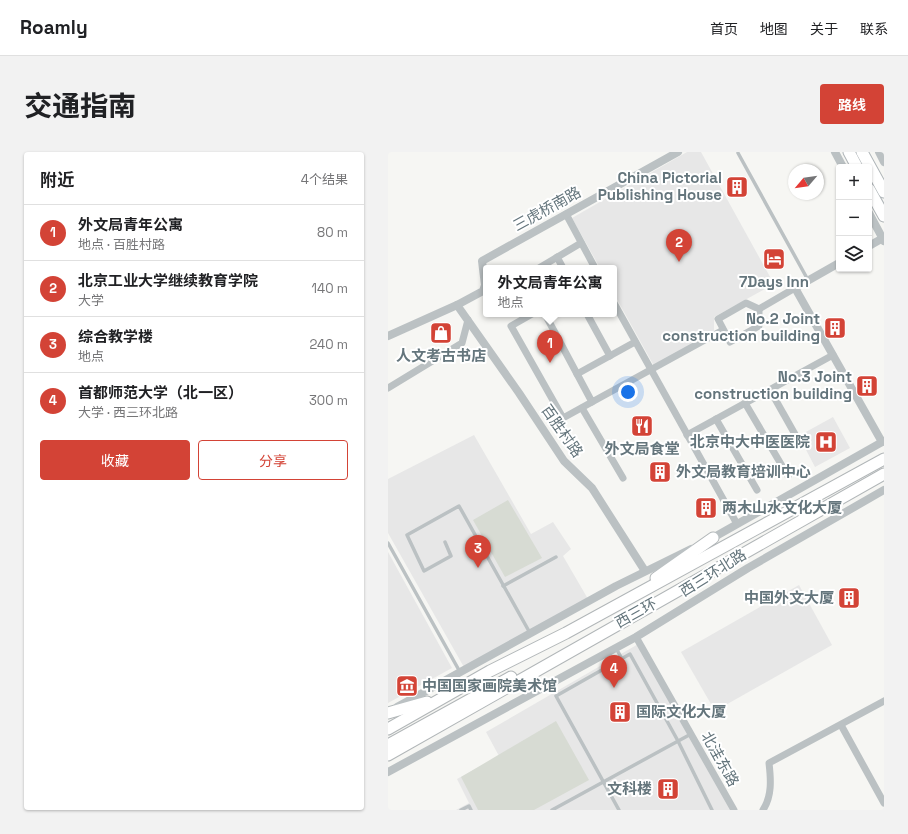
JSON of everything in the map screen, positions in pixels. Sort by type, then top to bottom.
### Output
[{"type":"main road","points":[[849,152],[855,164]]},
{"type":"main road","points":[[862,152],[884,192]]},
{"type":"main road","points":[[872,194],[884,216]]},
{"type":"main road","name":"西三环","points":[[388,730],[490,671],[566,634],[884,460]]},
{"type":"main road","name":"西三环","points":[[388,755],[884,474]]},
{"type":"main road","points":[[614,607],[713,538]]},
{"type":"main road","points":[[388,745],[496,682],[566,634]]},
{"type":"main road","points":[[388,738],[496,682],[575,648]]},
{"type":"main road","points":[[388,713],[447,696]]},
{"type":"street","name":"三虎桥南路","points":[[483,269],[482,261],[678,152]]},
{"type":"street","points":[[835,152],[841,164]]},
{"type":"street","points":[[879,152],[884,162]]},
{"type":"street","points":[[566,214],[593,265]]},
{"type":"street","points":[[872,220],[883,240],[872,245]]},
{"type":"street","points":[[544,265],[581,243]]},
{"type":"street","points":[[557,257],[561,265]]},
{"type":"street","points":[[759,309],[836,265]]},
{"type":"street","points":[[794,288],[883,442]]},
{"type":"street","name":"三虎桥南路","points":[[457,305],[483,291]]},
{"type":"street","points":[[746,303],[759,309],[759,326],[730,342],[718,319],[746,303]]},
{"type":"street","points":[[388,336],[457,305]]},
{"type":"street","name":"百胜村路","points":[[457,305],[564,461],[592,488],[644,571]]},
{"type":"street","points":[[617,309],[737,524]]},
{"type":"street","points":[[527,317],[511,326],[563,418],[651,371],[723,330]]},
{"type":"street","points":[[547,317],[592,402]]},
{"type":"street","points":[[589,317],[610,356]]},
{"type":"street","points":[[388,388],[462,343],[468,320]]},
{"type":"street","points":[[577,374],[635,342]]},
{"type":"street","points":[[687,435],[833,355]]},
{"type":"street","points":[[770,390],[796,436]]},
{"type":"street","points":[[745,403],[788,476]]},
{"type":"street","points":[[582,408],[623,478]]},
{"type":"street","points":[[716,419],[757,490]]},
{"type":"street","name":"西三环北路","points":[[388,713],[644,571],[713,538],[883,442]]},
{"type":"street","name":"西三环北路","points":[[388,772],[636,637],[748,568],[884,490]]},
{"type":"street","name":"北洼东路","points":[[636,637],[734,810]]},
{"type":"street","points":[[763,810],[767,804],[771,784],[770,764],[884,701]]},
{"type":"street","points":[[841,725],[884,803]]},
{"type":"lane","points":[[738,153],[808,280]]},
{"type":"lane","points":[[445,542],[451,556],[424,571],[407,535],[459,506],[530,633]]},
{"type":"lane","points":[[388,543],[460,672]]},
{"type":"lane","points":[[503,586],[556,557]]},
{"type":"lane","points":[[616,648],[622,658]]},
{"type":"lane","points":[[619,810],[556,696],[630,654],[678,741],[712,810]]},
{"type":"lane","points":[[552,810],[691,734]]},
{"type":"lane","points":[[461,810],[469,806],[471,810]]},
{"type":"shaded area","points":[[687,152],[701,152],[774,284],[714,317],[714,332],[654,366],[617,299],[617,265],[598,265],[572,218]]},
{"type":"shaded area","name":"北京中大中医医院","points":[[833,417],[850,448],[815,467],[803,444],[808,441],[804,433]]},
{"type":"shaded area","points":[[474,435],[531,534],[553,522],[571,549],[563,556],[588,599],[465,669],[388,533],[388,479]]},
{"type":"shaded area","points":[[508,500],[542,558],[505,577],[473,520]]},
{"type":"shaded area","points":[[388,552],[452,668],[388,703]]},
{"type":"shaded area","points":[[799,585],[832,645],[715,711],[681,652]]},
{"type":"shaded area","points":[[640,643],[734,810],[456,810],[469,803],[457,779],[499,756],[486,732]]},
{"type":"shaded area","points":[[556,721],[589,780],[534,810],[478,810],[461,777]]},
{"type":"place","name":"China Pictorial Publishing House","points":[[737,187]]},
{"type":"place","name":"7Days Inn","points":[[774,259]]},
{"type":"place","name":"北京工业大学继续教育学院","points":[[679,262]]},
{"type":"place","name":"No.2 Joint construction building","points":[[835,328]]},
{"type":"place","name":"人文考古书店","points":[[441,333]]},
{"type":"place","name":"外文局青年公寓","points":[[550,363]]},
{"type":"place","name":"No.3 Joint construction building","points":[[867,386]]},
{"type":"place","name":"外文局食堂","points":[[642,426]]},
{"type":"place","name":"北京中大中医医院","points":[[826,442]]},
{"type":"place","name":"外文局教育培训中心","points":[[660,472]]},
{"type":"place","name":"两木山水文化大厦","points":[[706,508]]},
{"type":"place","name":"综合教学楼","points":[[478,568]]},
{"type":"place","name":"中国外文大厦","points":[[849,598]]},
{"type":"place","name":"中国国家画院美术馆","points":[[407,686]]},
{"type":"place","name":"首都师范大学（北一区）","points":[[614,688]]},
{"type":"place","name":"国际文化大厦","points":[[620,712]]},
{"type":"place","name":"文科楼","points":[[668,789]]}]
